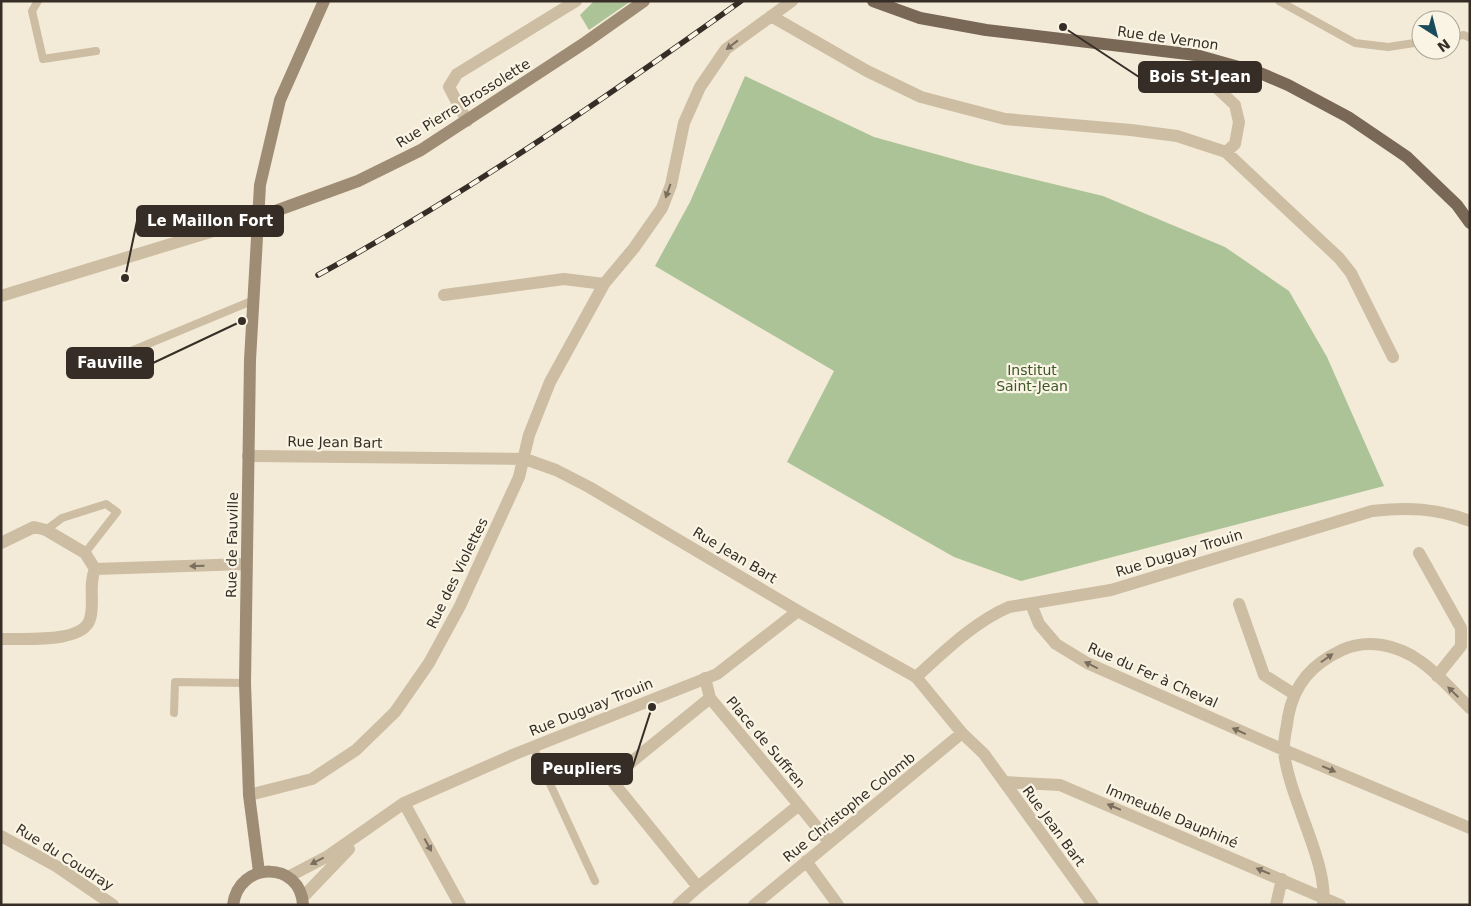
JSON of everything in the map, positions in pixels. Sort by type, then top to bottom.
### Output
[{"type":"main road","name":"Rue de Fauville","points":[[259,872],[249,795],[245,684],[248,456],[260,185],[280,100],[324,1]]},
{"type":"main road","name":"Rue Pierre Brossolette","points":[[258,217],[358,181],[421,150],[644,1]]},
{"type":"main road","name":"Rue de Vernon","points":[[873,1],[920,18],[986,30],[1196,55],[1260,74],[1288,85],[1348,117],[1407,157],[1457,206],[1470,223]]},
{"type":"main road","points":[[233,905],[240,885],[248,877],[259,872],[279,873],[288,877],[297,886],[303,901]]},
{"type":"street","points":[[467,121],[449,87],[457,74],[576,1]]},
{"type":"street","name":"Rue des Violettes","points":[[249,795],[312,779],[356,750],[395,712],[429,663],[460,606],[519,477],[525,459],[529,435],[550,382],[604,284],[634,248],[662,208],[671,185],[684,123],[700,87],[726,49],[792,1]]},
{"type":"street","points":[[771,16],[867,71],[921,97],[1005,119],[1177,136],[1226,152],[1352,273],[1393,357]]},
{"type":"street","points":[[1196,55],[1200,72],[1235,105],[1239,122],[1235,144],[1226,152]]},
{"type":"street","points":[[1,296],[258,217]]},
{"type":"street","points":[[444,295],[564,279],[604,284]]},
{"type":"street","name":"Rue Jean Bart","points":[[248,456],[525,459],[556,470],[628,509],[798,611],[916,677],[962,733],[984,754],[1093,905]]},
{"type":"street","name":"Rue Duguay Trouin","points":[[916,677],[995,613],[1009,607],[1111,590],[1372,511],[1416,508],[1446,512],[1470,521]]},
{"type":"street","points":[[1,543],[34,528],[46,530],[85,553],[95,569]]},
{"type":"street","points":[[1419,553],[1461,628],[1462,646],[1436,676]]},
{"type":"street","points":[[95,569],[246,564]]},
{"type":"street","points":[[1,639],[69,636],[85,629],[91,618],[91,579],[95,569]]},
{"type":"street","name":"Rue du Fer à Cheval","points":[[1031,604],[1039,624],[1056,644],[1087,664],[1284,750],[1470,828]]},
{"type":"street","points":[[1239,604],[1264,675],[1294,694]]},
{"type":"street","name":"Rue Duguay Trouin","points":[[288,877],[328,856],[404,803],[533,747],[726,668],[798,611]]},
{"type":"street","points":[[1340,905],[1323,901],[1320,872],[1290,781],[1284,750],[1294,694],[1305,675],[1332,654],[1351,645],[1371,642],[1393,648],[1420,661],[1470,708]]},
{"type":"street","name":"Place de Suffren","points":[[705,678],[710,698],[829,842]]},
{"type":"street","name":"Place de Suffren","points":[[698,887],[613,782],[624,768],[710,698]]},
{"type":"street","name":"Rue Christophe Colomb","points":[[754,905],[962,733]]},
{"type":"street","name":"Immeuble Dauphiné","points":[[1004,782],[1060,784],[1282,879],[1323,901]]},
{"type":"street","points":[[404,803],[460,905]]},
{"type":"street","name":"Place de Suffren","points":[[678,905],[799,805]]},
{"type":"street","name":"Rue Duguay Trouin","points":[[303,901],[325,872],[386,814]]},
{"type":"street","name":"Rue du Coudray","points":[[1,836],[56,866],[113,905]]},
{"type":"street","points":[[806,861],[838,905]]},
{"type":"street","points":[[1276,905],[1282,879]]},
{"type":"lane","points":[[38,1],[32,11],[43,59],[96,51]]},
{"type":"lane","points":[[1279,1],[1355,43],[1388,47],[1411,44]]},
{"type":"lane","points":[[132,350],[254,300]]},
{"type":"lane","points":[[46,530],[62,518],[106,504],[117,512],[85,553]]},
{"type":"lane","points":[[174,713],[175,682],[245,684]]},
{"type":"lane","points":[[533,747],[595,881]]},
{"type":"green space","points":[[594,1],[631,1],[589,30],[580,15]]},
{"type":"green space","name":"Institut Saint-Jean","points":[[745,76],[874,137],[975,165],[1103,196],[1225,247],[1289,291],[1327,357],[1384,486],[1021,581],[954,557],[787,462],[834,371],[655,266],[690,202]]},
{"type":"railway","points":[[318,275],[481,179],[638,74],[741,1]]},
{"type":"place","name":"Bois St-Jean","points":[[1063,27]]},
{"type":"place","name":"Le Maillon Fort","points":[[125,278]]},
{"type":"place","name":"Fauville","points":[[242,321]]},
{"type":"place","name":"Peupliers","points":[[652,707]]}]
